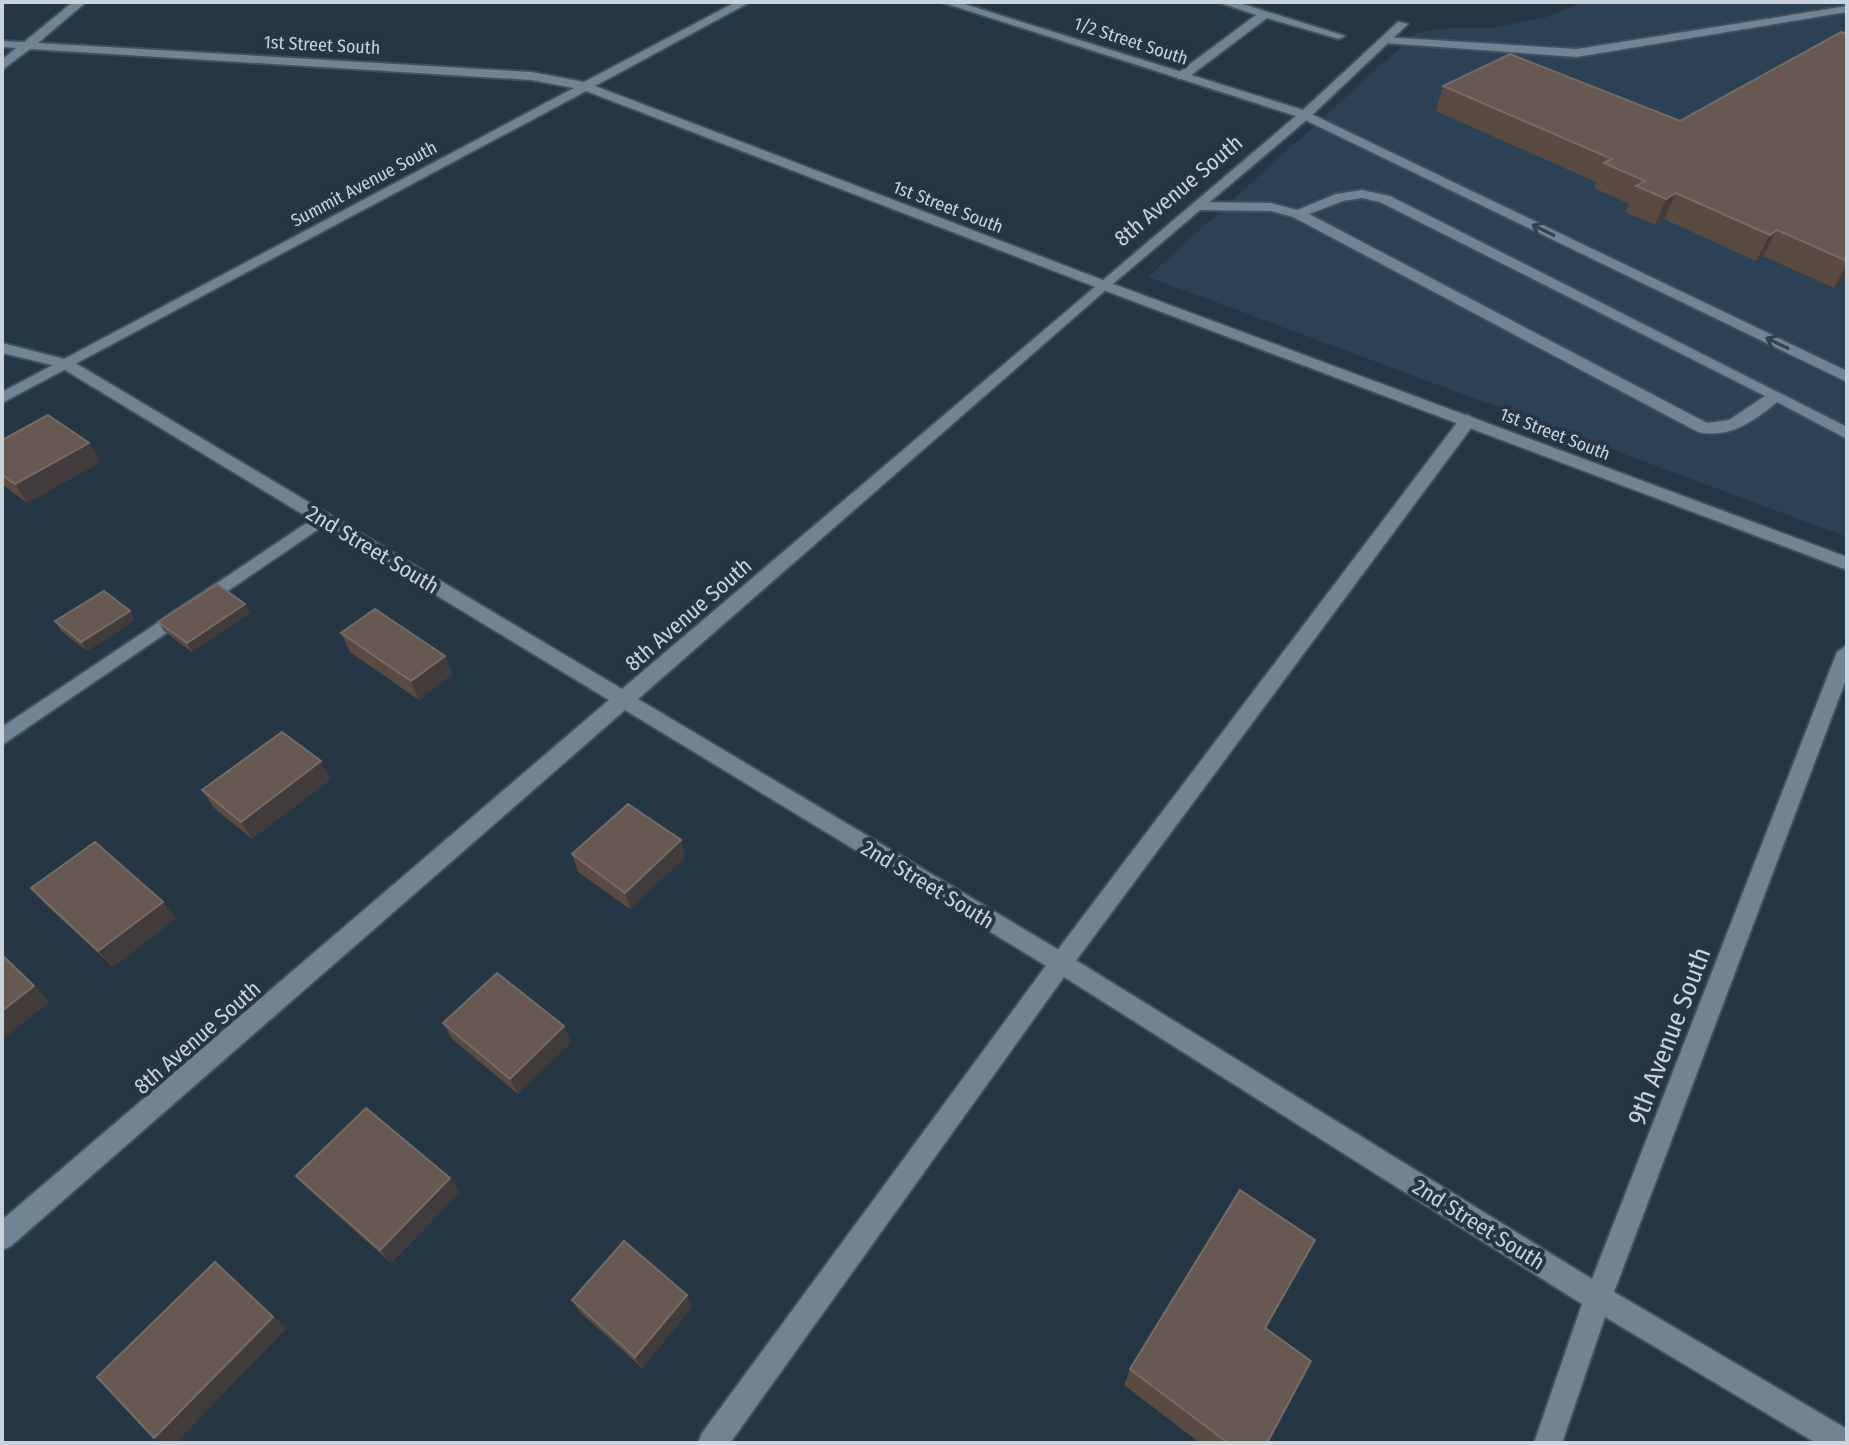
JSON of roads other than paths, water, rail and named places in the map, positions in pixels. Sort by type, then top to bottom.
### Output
[{"type":"street","points":[[2,66],[80,2]]},
{"type":"street","name":"Summit Avenue South","points":[[2,398],[744,2]]},
{"type":"street","name":"1/2 Street South","points":[[947,2],[1305,115],[1847,377]]},
{"type":"street","points":[[1224,2],[1339,36]]},
{"type":"street","points":[[1384,40],[1577,53],[1847,9]]},
{"type":"street","points":[[1182,76],[1265,14]]},
{"type":"street","name":"8th Avenue South","points":[[2,1237],[1103,285],[1305,115],[1402,24]]},
{"type":"street","name":"1st Street South","points":[[2,44],[531,76],[584,86],[1103,285],[1847,564]]},
{"type":"street","points":[[1298,214],[1341,195],[1370,194],[1385,199],[1776,395],[1847,434]]},
{"type":"street","points":[[1197,206],[1271,207],[1298,214],[1704,428],[1718,430],[1738,424],[1776,395]]},
{"type":"street","name":"2nd Street South","points":[[2,348],[66,364],[1061,963],[1598,1298],[1843,1443]]},
{"type":"street","points":[[712,1443],[1061,963],[1468,420]]},
{"type":"street","points":[[2,737],[323,518]]},
{"type":"street","name":"9th Avenue South","points":[[1548,1443],[1598,1298],[1847,652]]}]
